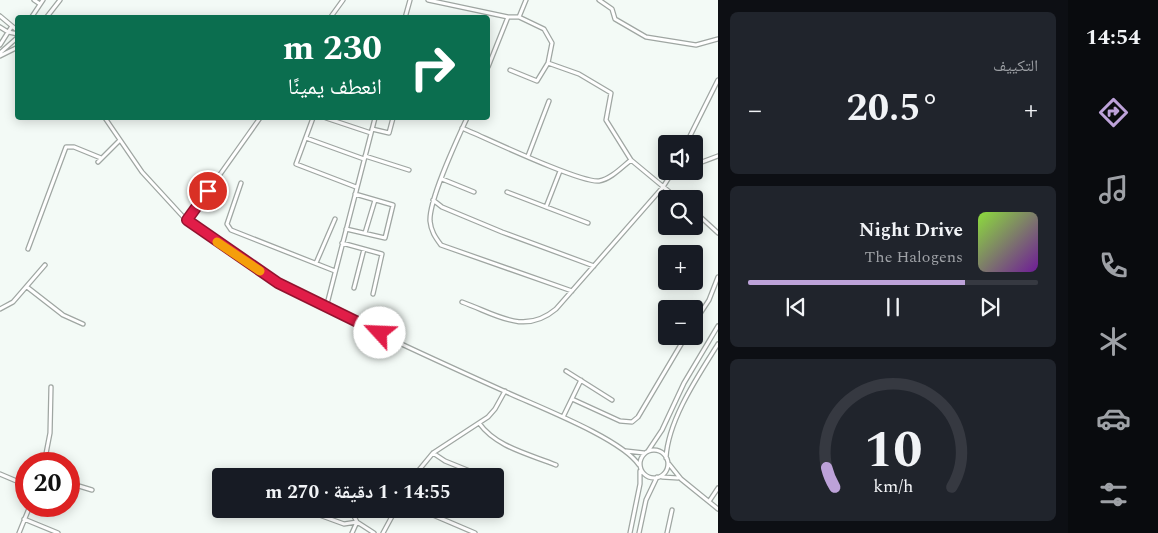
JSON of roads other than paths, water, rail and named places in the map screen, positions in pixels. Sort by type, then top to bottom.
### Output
[{"type":"lane","points":[[34,0],[40,4]]},
{"type":"lane","points":[[33,15],[43,0]]},
{"type":"lane","points":[[48,15],[60,0]]},
{"type":"lane","points":[[332,15],[343,0]]},
{"type":"lane","points":[[406,15],[410,0]]},
{"type":"lane","points":[[428,0],[508,17],[519,17],[544,29],[552,43],[548,63],[537,81],[510,70]]},
{"type":"lane","points":[[519,17],[526,0]]},
{"type":"lane","points":[[599,0],[612,9],[615,18],[646,37],[696,45],[718,40]]},
{"type":"lane","points":[[0,16],[15,30]]},
{"type":"lane","points":[[490,62],[508,17]]},
{"type":"lane","points":[[0,45],[12,26]]},
{"type":"lane","points":[[0,27],[15,33]]},
{"type":"lane","points":[[0,55],[15,38]]},
{"type":"lane","points":[[0,55],[15,48]]},
{"type":"lane","points":[[548,63],[578,74],[611,93],[606,120],[631,160],[667,190]]},
{"type":"lane","points":[[690,135],[718,80]]},
{"type":"lane","points":[[528,156],[549,101]]},
{"type":"lane","points":[[106,120],[142,172],[187,220],[278,283],[326,308],[562,417],[623,450],[634,458],[646,476],[671,476],[681,479]]},
{"type":"lane","points":[[187,220],[259,120]]},
{"type":"lane","points":[[312,120],[296,164],[356,187]]},
{"type":"lane","points":[[333,120],[372,131],[389,133],[392,120]]},
{"type":"lane","points":[[326,308],[375,120]]},
{"type":"lane","points":[[466,120],[433,200],[430,220],[434,236],[441,245],[572,290]]},
{"type":"lane","points":[[462,128],[560,170],[597,182],[607,179],[631,160]]},
{"type":"lane","points":[[306,138],[409,170]]},
{"type":"lane","points":[[98,162],[119,141]]},
{"type":"lane","points":[[28,249],[66,147],[70,145],[102,158]]},
{"type":"lane","points":[[703,162],[718,156]]},
{"type":"lane","points":[[546,207],[560,170]]},
{"type":"lane","points":[[442,179],[474,192]]},
{"type":"lane","points":[[462,302],[517,322],[535,322],[545,319],[594,266],[668,180]]},
{"type":"lane","points":[[241,183],[226,224],[232,230],[335,271]]},
{"type":"lane","points":[[507,192],[588,223]]},
{"type":"lane","points":[[346,229],[385,238],[393,205],[354,194]]},
{"type":"lane","points":[[365,233],[375,200]]},
{"type":"lane","points":[[433,200],[442,207],[502,232],[594,266]]},
{"type":"lane","points":[[316,263],[335,219]]},
{"type":"lane","points":[[703,219],[718,232]]},
{"type":"lane","points":[[342,242],[382,254],[373,294]]},
{"type":"lane","points":[[354,288],[364,249]]},
{"type":"lane","points":[[0,309],[13,302],[45,264]]},
{"type":"lane","points":[[703,309],[709,300],[718,277]]},
{"type":"lane","points":[[26,287],[63,315],[82,324]]},
{"type":"lane","points":[[630,533],[640,484],[640,467],[646,452],[662,430],[684,383],[718,326]]},
{"type":"lane","points":[[666,458],[675,422],[692,387],[718,344]]},
{"type":"lane","points":[[572,399],[620,421],[632,422],[638,417],[681,345]]},
{"type":"lane","points":[[566,371],[612,400]]},
{"type":"lane","points":[[562,417],[581,380]]},
{"type":"lane","points":[[46,452],[50,433],[52,387]]},
{"type":"lane","points":[[421,468],[433,453],[480,422],[495,409],[505,391]]},
{"type":"lane","points":[[480,422],[492,437],[500,442],[556,464]]},
{"type":"lane","points":[[623,450],[660,451],[681,479],[718,508]]},
{"type":"lane","points":[[433,453],[444,461],[462,468]]},
{"type":"lane","points":[[639,533],[646,500],[658,477],[666,470],[668,464]]},
{"type":"lane","points":[[0,474],[15,480]]},
{"type":"lane","points":[[80,486],[92,490]]},
{"type":"lane","points":[[710,500],[718,488]]},
{"type":"lane","points":[[667,533],[672,510]]},
{"type":"lane","points":[[19,533],[25,517]]},
{"type":"lane","points":[[328,518],[344,524],[357,522]]},
{"type":"lane","points":[[355,518],[369,532],[374,533]]},
{"type":"lane","points":[[383,533],[391,518]]},
{"type":"lane","points":[[440,518],[475,533]]},
{"type":"lane","points":[[24,520],[58,533]]},
{"type":"lane","points":[[352,533],[357,522]]}]
